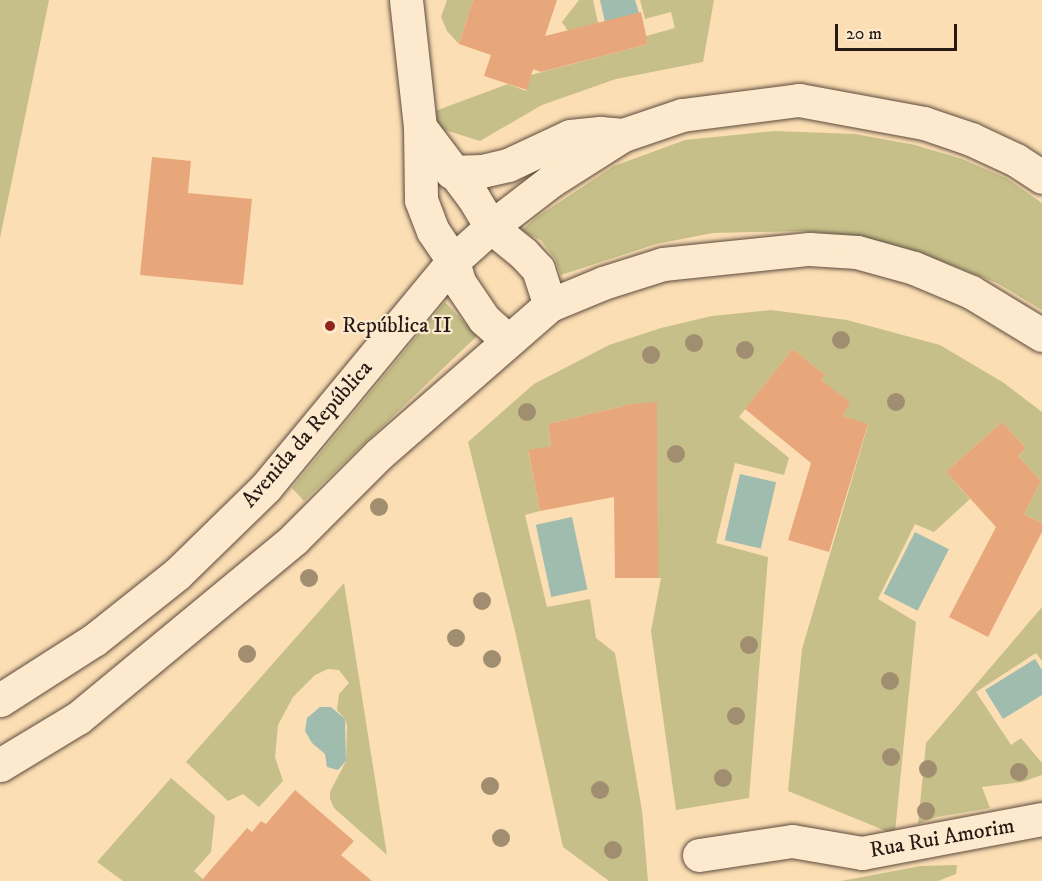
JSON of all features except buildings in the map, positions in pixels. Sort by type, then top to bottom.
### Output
[{"type":"main road","points":[[406,0],[420,127],[421,200],[433,231],[453,261],[459,282],[484,319],[507,340]]},
{"type":"main road","name":"Avenida da República","points":[[0,700],[94,640],[177,574],[266,487],[453,261],[491,227],[552,180],[623,135],[682,115],[799,100],[924,123],[971,139],[1016,160],[1042,177]]},
{"type":"main road","points":[[420,127],[451,172],[473,197],[491,227],[523,253],[537,269],[550,305]]},
{"type":"main road","points":[[451,172],[482,171],[508,165],[570,136],[600,133],[623,135]]},
{"type":"main road","points":[[0,765],[78,718],[276,554],[379,454],[507,340],[550,305],[603,283],[663,264],[809,249],[857,252],[914,268],[971,292],[1042,335]]},
{"type":"main road","name":"Rua Rui Amorim","points":[[699,855],[792,841],[862,853],[930,843],[1042,819]]},
{"type":"shaded area","points":[[0,0],[49,0],[0,238]]},
{"type":"shaded area","points":[[447,0],[473,0],[459,44],[447,31],[441,17]]},
{"type":"shaded area","points":[[579,0],[593,0],[598,23],[568,31],[562,22]]},
{"type":"shaded area","points":[[600,0],[635,0],[639,13],[605,22]]},
{"type":"shaded area","points":[[640,0],[714,0],[703,62],[616,79],[542,105],[480,141],[429,125],[427,114],[508,84],[526,91],[531,75],[648,44],[646,36],[675,28],[671,12],[645,19]]},
{"type":"shaded area","points":[[775,131],[855,134],[915,145],[962,159],[1006,178],[1042,203],[1042,310],[997,283],[919,252],[860,236],[802,231],[713,233],[656,244],[561,275],[555,259],[541,240],[521,231],[537,217],[614,166],[685,140]]},
{"type":"shaded area","points":[[445,302],[477,336],[304,501],[292,488]]},
{"type":"shaded area","points":[[771,310],[847,320],[940,345],[1004,383],[1042,412],[1042,523],[1024,514],[1041,481],[1018,456],[1026,448],[1002,422],[946,472],[970,499],[934,532],[915,524],[878,599],[916,622],[895,832],[891,833],[788,791],[802,649],[868,425],[843,416],[849,402],[821,380],[825,375],[793,349],[739,417],[789,458],[784,475],[735,463],[716,543],[768,557],[749,798],[676,810],[651,631],[661,578],[658,578],[632,404],[548,424],[551,446],[528,451],[540,511],[525,515],[547,607],[590,599],[596,638],[615,653],[642,811],[648,881],[609,881],[563,847],[515,631],[468,442],[534,384],[609,345],[661,328],[712,316]]},
{"type":"shaded area","points":[[740,474],[776,482],[761,549],[725,540]]},
{"type":"shaded area","points":[[572,517],[587,589],[551,597],[536,525]]},
{"type":"shaded area","points":[[915,532],[949,549],[918,611],[884,593]]},
{"type":"shaded area","points":[[344,583],[387,855],[334,808],[330,799],[330,792],[346,761],[347,726],[345,719],[337,710],[339,694],[349,683],[339,670],[328,669],[315,675],[293,697],[278,725],[275,757],[283,781],[259,807],[243,794],[228,801],[186,762]]},
{"type":"shaded area","points":[[1042,607],[1042,661],[1036,653],[976,692],[1011,745],[1021,738],[1042,763],[1042,775],[1022,782],[982,787],[990,808],[937,817],[918,824],[926,743]]},
{"type":"shaded area","points":[[1035,659],[1042,670],[1042,695],[1003,719],[985,690]]},
{"type":"shaded area","points":[[320,707],[331,707],[345,719],[346,761],[338,770],[327,767],[325,754],[312,743],[305,731],[307,718]]},
{"type":"shaded area","points":[[171,778],[215,816],[211,852],[194,871],[205,881],[123,881],[97,862]]},
{"type":"shaded area","points":[[957,865],[956,874],[938,881],[841,881],[921,866]]},
{"type":"place","name":"República II","points":[[330,326]]}]
